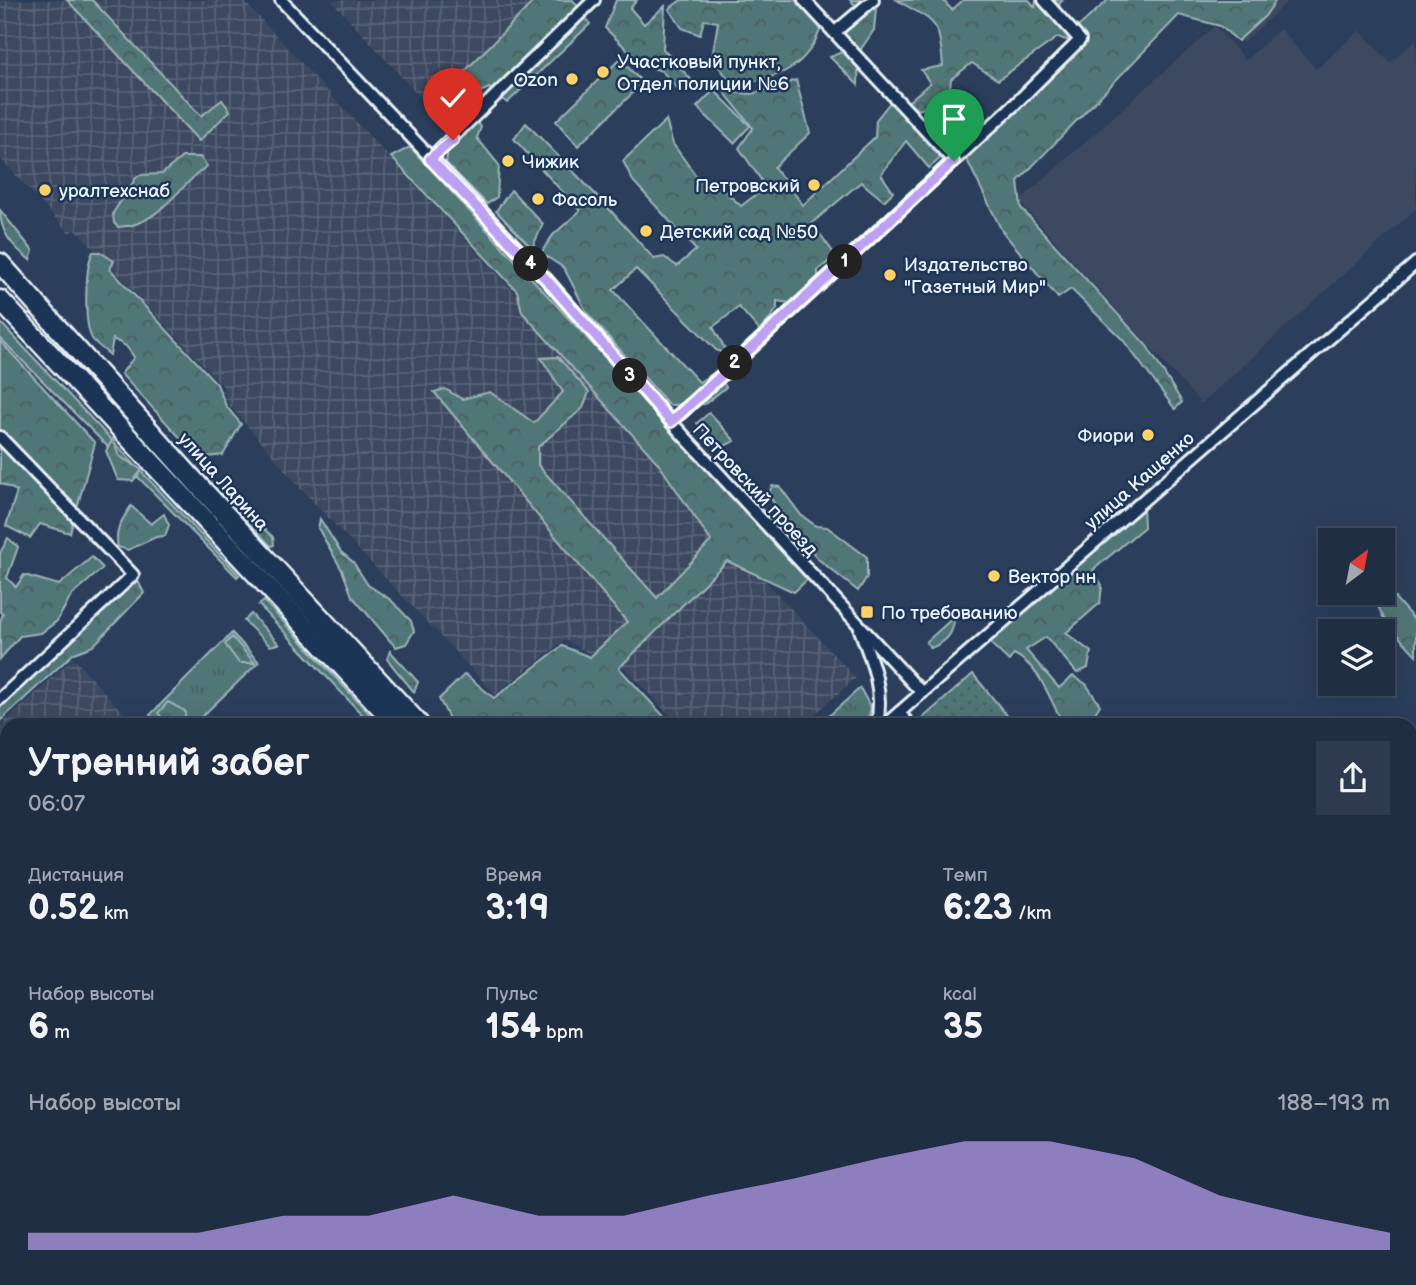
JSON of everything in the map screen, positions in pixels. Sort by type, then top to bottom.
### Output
[{"type":"main road","name":"улица Ларина","points":[[0,264],[217,506],[413,718]]},
{"type":"main road","name":"улица Ларина","points":[[0,300],[390,718]]},
{"type":"street","name":"Петровский проезд","points":[[281,0],[546,279],[671,422],[922,693]]},
{"type":"street","points":[[430,159],[594,0]]},
{"type":"street","points":[[804,0],[954,161]]},
{"type":"street","points":[[835,32],[873,0]]},
{"type":"street","points":[[671,422],[954,161],[1080,40],[1044,0]]},
{"type":"street","name":"улица Кащенко","points":[[893,718],[1416,262]]},
{"type":"street","points":[[0,437],[133,575],[0,699]]},
{"type":"street","points":[[858,624],[876,671],[881,705],[878,718]]},
{"type":"street","points":[[899,713],[904,718]]},
{"type":"shaded area","points":[[0,0],[243,0],[747,542],[756,571],[856,678],[811,718],[672,718],[615,658],[608,664],[565,640],[495,694],[300,488],[225,400],[223,386],[75,229],[69,233],[0,158]]},
{"type":"shaded area","points":[[331,0],[549,0],[432,110]]},
{"type":"shaded area","points":[[1205,0],[1289,0],[1243,43]]},
{"type":"shaded area","points":[[1215,26],[1246,60],[1280,29],[1316,69],[1360,30],[1390,63],[1416,39],[1416,209],[1201,404],[1019,201]]},
{"type":"shaded area","points":[[73,658],[128,718],[9,718]]},
{"type":"green space","points":[[67,0],[92,0],[201,116],[222,100],[230,111],[199,141]]},
{"type":"green space","points":[[535,0],[573,0],[590,24],[507,103],[489,88],[476,94],[461,75]]},
{"type":"green space","points":[[616,0],[637,0],[630,8],[644,24],[665,6],[663,49],[699,88],[677,88],[662,71],[643,65],[605,28]]},
{"type":"green space","points":[[681,0],[811,0],[825,16],[811,47],[793,67],[767,78],[734,86],[712,58],[718,22],[704,20],[700,35],[682,28],[669,9]]},
{"type":"green space","points":[[850,0],[867,0],[876,9],[874,30],[859,52],[858,85],[830,57],[842,52],[841,24],[858,8]]},
{"type":"green space","points":[[897,0],[943,0],[952,10],[963,0],[1029,0],[1035,7],[1036,0],[1063,0],[1059,4],[1069,41],[1058,37],[998,80],[972,63],[951,79],[949,101],[918,110],[908,102],[930,83],[921,70],[943,66],[939,38],[933,23]]},
{"type":"green space","points":[[1108,0],[1276,0],[1265,16],[1238,41],[1220,26],[1179,15],[1018,181],[1021,208],[1147,346],[1182,402],[1175,409],[1123,340],[1071,289],[1058,298],[1002,231],[965,156],[1081,44],[1078,27]]},
{"type":"green space","points":[[620,59],[643,83],[578,146],[556,121]]},
{"type":"green space","points":[[796,80],[810,133],[774,167],[803,205],[875,137],[876,120],[892,100],[943,156],[929,168],[906,141],[881,174],[893,192],[884,201],[861,182],[812,223],[836,256],[818,270],[818,278],[789,303],[777,301],[777,309],[760,331],[739,307],[713,327],[729,356],[716,350],[636,269],[613,290],[699,382],[715,372],[726,387],[705,404],[669,405],[587,313],[564,268],[541,253],[553,235],[580,211],[514,139],[526,123],[654,259],[664,257],[677,266],[696,250],[633,181],[623,161],[666,120],[673,144],[700,181],[713,180],[741,206],[766,187],[739,148],[753,128],[724,92],[752,94]]},
{"type":"green space","points":[[714,90],[750,126],[734,143],[697,107]]},
{"type":"green space","points":[[470,114],[481,127],[477,138],[499,165],[497,197],[487,204],[446,163],[450,131]]},
{"type":"green space","points":[[410,147],[809,578],[794,592],[727,561],[619,668],[665,718],[449,718],[439,699],[465,674],[494,698],[562,646],[590,657],[627,622],[434,392],[445,389],[462,399],[490,392],[534,423],[563,392],[541,358],[558,357],[589,392],[583,408],[538,447],[538,465],[657,598],[711,541],[658,463],[522,312],[517,291],[391,157]]},
{"type":"green space","points":[[182,157],[200,157],[207,166],[156,213],[132,225],[118,227],[114,223],[113,213],[136,178],[140,175],[162,174]]},
{"type":"green space","points":[[511,190],[543,224],[532,248],[496,211]]},
{"type":"green space","points":[[0,210],[33,251],[30,260],[8,238],[2,225]]},
{"type":"green space","points":[[93,252],[100,252],[114,261],[110,269],[217,384],[226,406],[241,424],[223,455],[199,458],[121,374],[134,357],[126,346],[113,339],[110,355],[93,340],[88,322],[86,296],[88,270]]},
{"type":"green space","points":[[0,322],[239,575],[237,577],[0,338]]},
{"type":"green space","points":[[0,341],[95,443],[70,533],[40,524],[30,538],[6,526],[17,491],[0,483]]},
{"type":"green space","points":[[709,413],[735,441],[720,448],[697,423]]},
{"type":"green space","points":[[113,439],[119,456],[142,470],[133,481],[118,480],[106,451]]},
{"type":"green space","points":[[772,486],[780,487],[801,515],[816,526],[827,527],[867,557],[867,577],[858,591],[818,559],[768,495]]},
{"type":"green space","points":[[228,497],[273,537],[274,545],[271,546],[226,500]]},
{"type":"green space","points":[[131,506],[151,524],[164,514],[169,525],[165,536],[156,537],[128,550],[118,547],[118,531]]},
{"type":"green space","points":[[1143,506],[1144,527],[1093,570],[1102,585],[1100,603],[1066,633],[1091,652],[1088,668],[1077,673],[1046,637],[1026,650],[1059,688],[1073,676],[1086,684],[1100,705],[1095,713],[1086,718],[1061,718],[1032,668],[1014,654],[1009,661],[988,641]]},
{"type":"green space","points":[[320,519],[341,552],[353,562],[368,585],[391,600],[411,621],[414,631],[406,644],[396,647],[352,596],[342,570],[318,528]]},
{"type":"green space","points":[[8,538],[18,547],[7,578],[16,587],[24,575],[59,585],[92,557],[103,568],[71,596],[57,621],[41,633],[20,636],[0,659],[0,621],[3,614],[0,612],[0,553]]},
{"type":"green space","points":[[137,579],[144,593],[93,646],[74,653],[3,718],[0,718],[0,704]]},
{"type":"green space","points":[[1395,598],[1416,622],[1416,655],[1395,633],[1395,619],[1384,619],[1378,606],[1395,606]]},
{"type":"green space","points":[[264,601],[373,718],[365,718],[259,605]]},
{"type":"green space","points":[[251,614],[279,644],[270,646],[244,621]]},
{"type":"green space","points":[[955,616],[949,636],[931,648],[926,642]]},
{"type":"green space","points":[[232,633],[259,662],[200,718],[153,718],[150,715]]},
{"type":"green space","points":[[232,637],[255,663],[239,663],[225,644]]},
{"type":"green space","points":[[390,651],[418,682],[414,692],[387,659]]},
{"type":"green space","points":[[973,674],[1009,718],[923,718]]},
{"type":"green space","points":[[860,688],[871,708],[868,718],[826,718]]},
{"type":"green space","points":[[168,702],[185,711],[185,718],[162,718],[158,713]]},
{"type":"place","name":"Участковый пункт, Отдел полиции №6","points":[[603,72]]},
{"type":"place","name":"Ozon","points":[[572,79]]},
{"type":"place","name":"Чижик","points":[[508,161]]},
{"type":"place","name":"Петровский","points":[[814,185]]},
{"type":"place","name":"уралтехснаб","points":[[45,190]]},
{"type":"place","name":"Фасоль","points":[[538,199]]},
{"type":"place","name":"Детский сад №50","points":[[646,231]]},
{"type":"place","name":"Издательство \"Газетный Мир\"","points":[[890,275]]},
{"type":"place","name":"Фиори","points":[[1148,435]]},
{"type":"place","name":"Вектор нн","points":[[994,576]]},
{"type":"place","name":"По требованию","points":[[867,612]]},
{"type":"route","points":[[453,140],[430,159],[546,279],[671,422],[954,161]]}]
